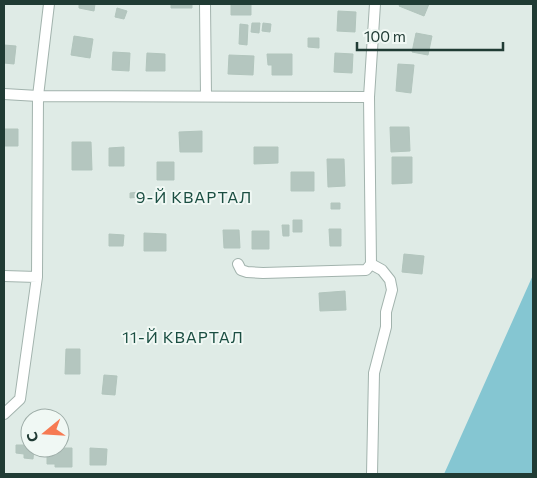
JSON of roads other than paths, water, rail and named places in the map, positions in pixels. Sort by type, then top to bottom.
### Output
[{"type":"street","points":[[4,414],[20,399],[37,277],[38,96],[49,4]]},
{"type":"street","points":[[205,4],[206,96]]},
{"type":"street","points":[[238,264],[240,270],[264,273],[366,270],[371,264],[368,97],[375,4]]},
{"type":"street","points":[[4,94],[38,96],[368,97]]},
{"type":"street","points":[[371,264],[382,270],[390,280],[392,290],[386,312],[386,326],[374,373],[372,474]]},
{"type":"street","points":[[4,276],[37,277]]},
{"type":"water","points":[[533,275],[533,474],[444,474],[449,463]]},
{"type":"district","name":"9-Й КВАРТАЛ","points":[[194,196]]},
{"type":"district","name":"11-Й КВАРТАЛ","points":[[183,336]]}]
